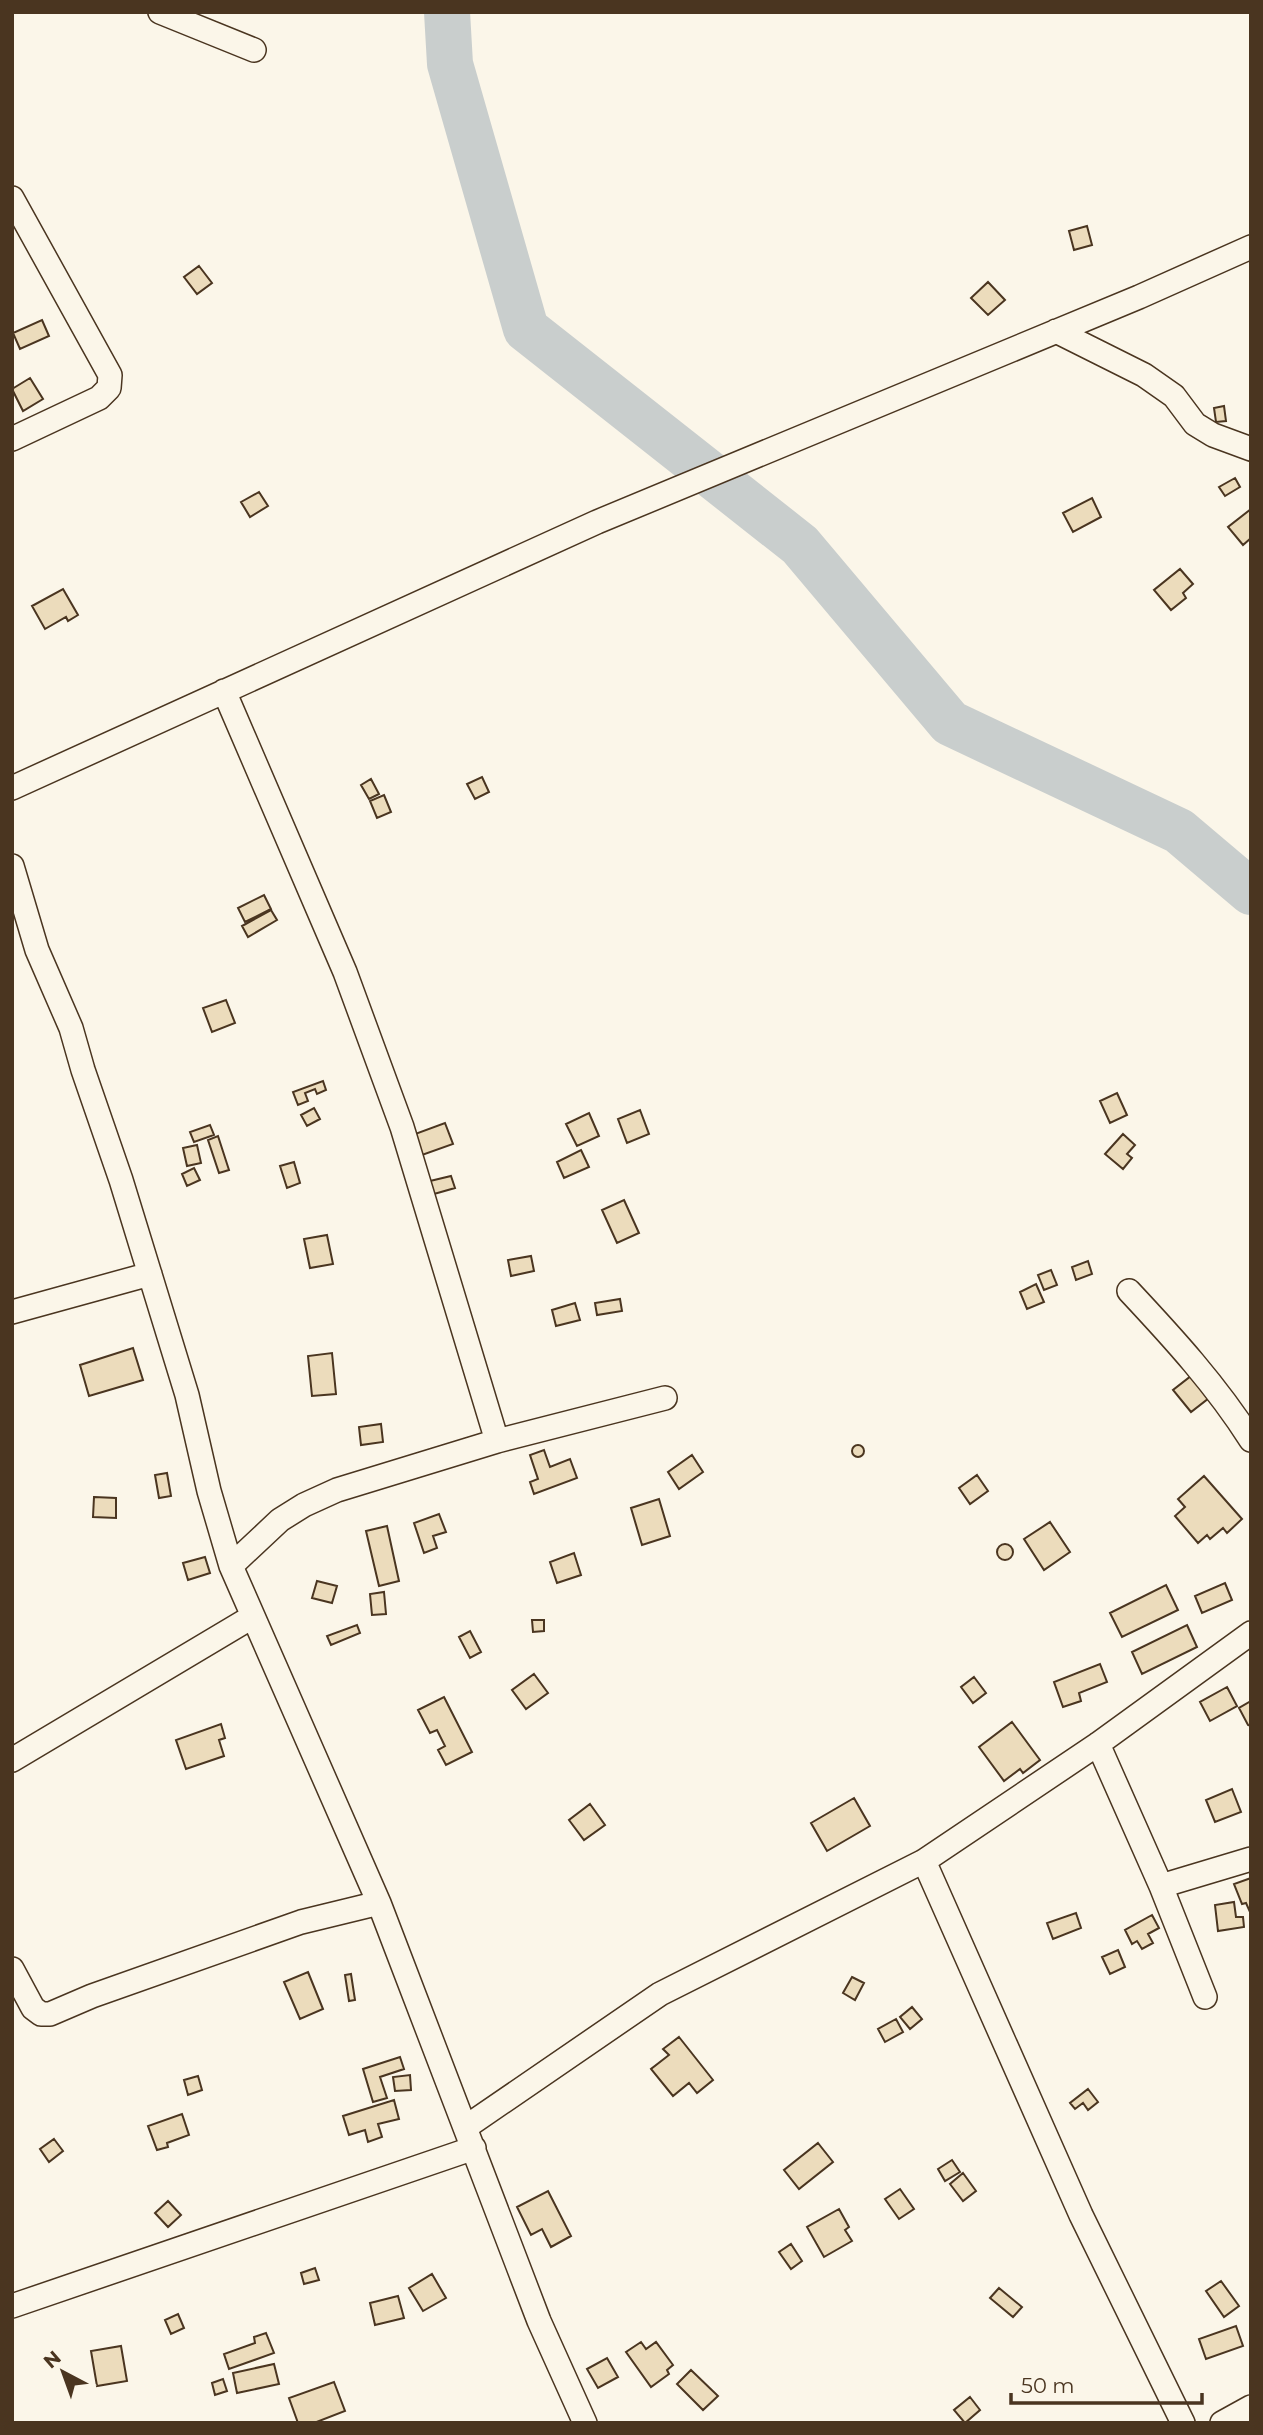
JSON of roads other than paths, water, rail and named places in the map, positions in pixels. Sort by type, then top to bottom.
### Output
[{"type":"street","points":[[160,12],[254,50]]},
{"type":"street","points":[[12,198],[110,375],[109,388],[99,398],[12,439]]},
{"type":"street","points":[[12,788],[597,522],[1251,247]]},
{"type":"street","points":[[1056,331],[1144,375],[1174,396],[1195,424],[1213,436],[1251,449]]},
{"type":"street","points":[[224,691],[345,972],[402,1127],[497,1441]]},
{"type":"street","points":[[12,866],[37,950],[72,1028],[150,1274],[187,1395],[230,1566],[379,1903],[578,2421]]},
{"type":"street","points":[[12,1312],[150,1274]]},
{"type":"street","points":[[1129,1290],[1195,1362],[1231,1408],[1251,1440]]},
{"type":"street","points":[[230,1566],[280,1520],[326,1495],[497,1441],[665,1398]]},
{"type":"street","points":[[12,1760],[253,1617]]},
{"type":"street","points":[[12,2306],[470,2137],[660,1994],[924,1861],[1098,1744],[1251,1633]]},
{"type":"street","points":[[1098,1744],[1161,1886],[1205,1997]]},
{"type":"street","points":[[1161,1886],[1251,1859]]},
{"type":"street","points":[[924,1861],[1081,2215],[1183,2423]]},
{"type":"street","points":[[12,1969],[33,2008],[41,2014],[50,2014],[92,1996],[301,1922],[379,1903]]},
{"type":"street","points":[[1222,2423],[1251,2407]]},
{"type":"waterway","points":[[447,12],[450,64],[526,329],[800,545],[950,723],[1179,831],[1251,892]]}]
